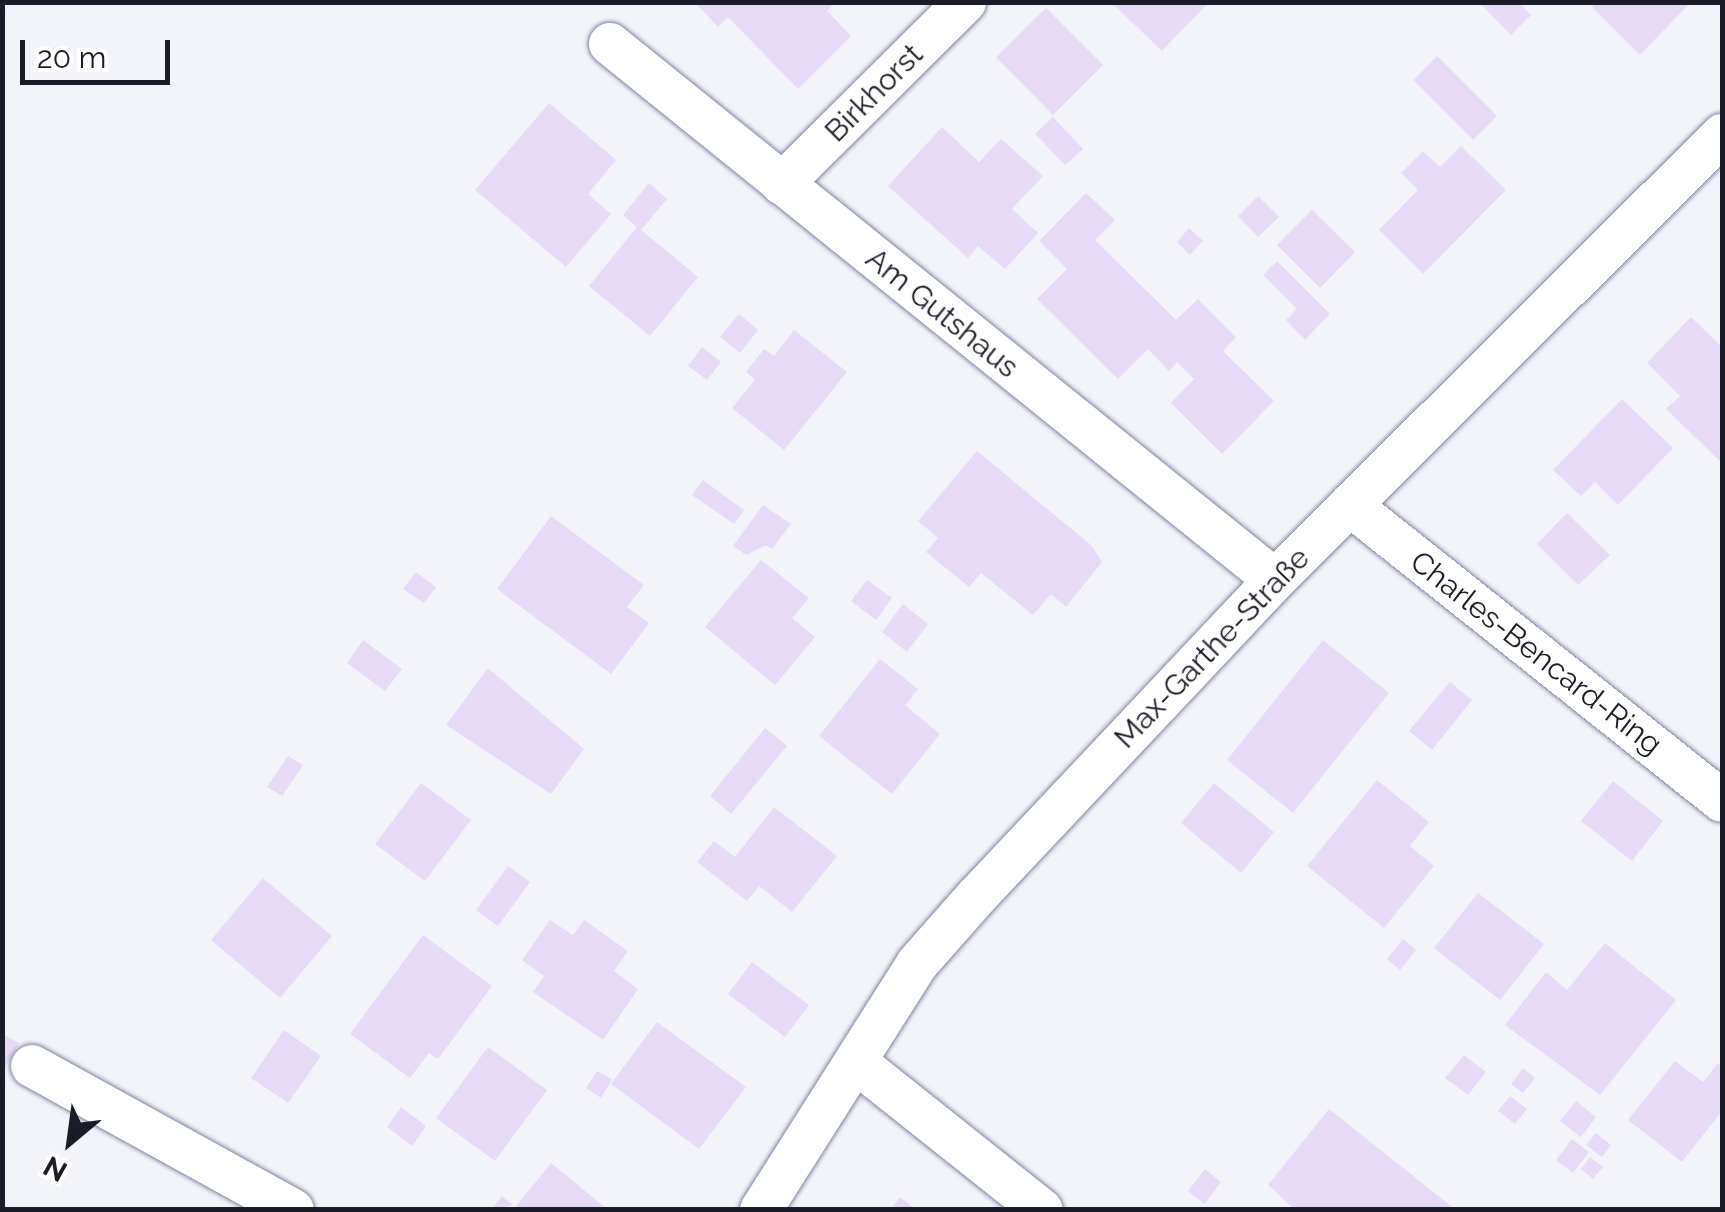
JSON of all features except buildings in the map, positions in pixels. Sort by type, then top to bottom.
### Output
[{"type":"street","name":"Birkhorst","points":[[782,184],[965,2]]},
{"type":"street","name":"Am Gutshaus","points":[[610,44],[1275,580]]},
{"type":"street","name":"Max-Garthe-Straße","points":[[761,1210],[858,1063],[917,964],[1275,580],[1722,135]]},
{"type":"street","name":"Charles-Bencard-Ring","points":[[1350,504],[1722,801]]},
{"type":"street","points":[[858,1063],[1042,1210]]},
{"type":"street","points":[[32,1066],[294,1210]]}]
